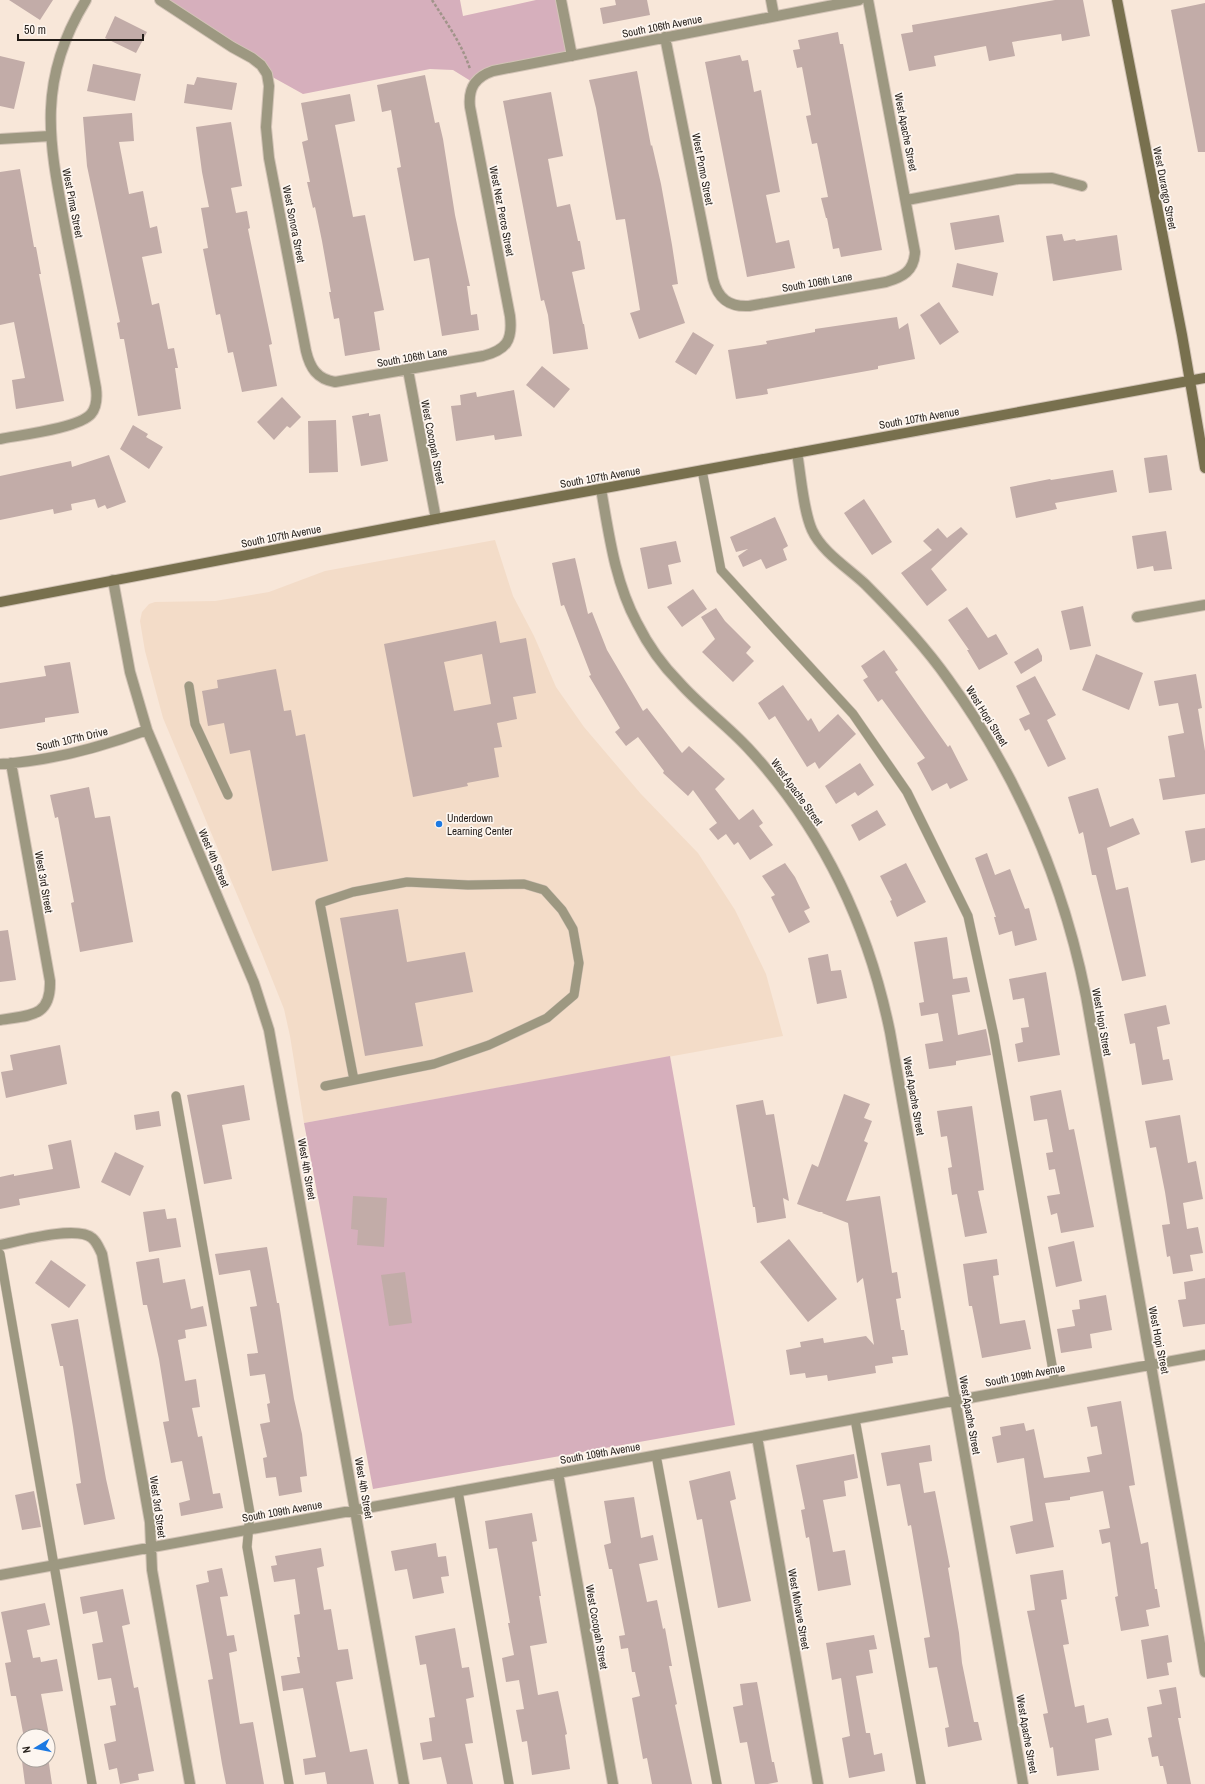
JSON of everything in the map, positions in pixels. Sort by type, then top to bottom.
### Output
[{"type":"main road","name":"West Durango Street","points":[[1117,0],[1205,468]]},
{"type":"main road","name":"South 107th Avenue","points":[[0,602],[436,519],[1205,378]]},
{"type":"street","name":"West Pima Street","points":[[0,439],[72,424],[85,419],[92,414],[96,405],[96,388],[55,172],[50,136],[50,104],[56,67],[69,30],[86,0]]},
{"type":"street","name":"West Sonora Street","points":[[160,0],[232,47],[252,58],[261,65],[267,74],[269,86],[266,127],[269,158],[306,351],[313,370],[318,376]]},
{"type":"street","points":[[561,0],[572,56]]},
{"type":"street","points":[[771,0],[774,16]]},
{"type":"street","name":"South 106th Avenue","points":[[474,83],[479,78],[493,71],[859,0]]},
{"type":"street","name":"West Apache Street","points":[[868,0],[916,252],[915,261],[911,269]]},
{"type":"street","name":"West Pomo Street","points":[[665,38],[713,279],[719,296],[725,301]]},
{"type":"street","name":"West Nez Perce Street","points":[[474,83],[470,90],[470,107],[510,316],[511,335],[507,343]]},
{"type":"street","points":[[0,139],[50,136]]},
{"type":"street","points":[[907,200],[1018,178],[1052,178],[1082,186]]},
{"type":"street","name":"South 106th Lane","points":[[725,301],[732,306],[750,306],[886,282],[904,276],[911,269]]},
{"type":"street","name":"South 106th Lane","points":[[318,376],[326,380],[345,381],[487,355],[500,349],[507,343]]},
{"type":"street","name":"West Cocopah Street","points":[[408,370],[436,519]]},
{"type":"street","name":"West Hopi Street","points":[[797,453],[808,519],[818,540],[901,621],[948,678],[975,718],[1005,769],[1027,812],[1049,866],[1067,919],[1080,970],[1205,1672]]},
{"type":"street","name":"West Apache Street","points":[[601,489],[612,552],[621,586],[627,604],[646,639],[663,664],[679,683],[739,739],[764,766],[795,805],[832,866],[861,928],[882,992],[956,1400],[1023,1784]]},
{"type":"street","name":"West 4th Street","points":[[113,580],[130,672],[147,730],[254,983],[266,1018],[282,1094],[404,1784]]},
{"type":"street","points":[[1137,617],[1205,605]]},
{"type":"street","name":"South 107th Drive","points":[[0,764],[85,750],[147,730]]},
{"type":"street","name":"West 3rd Street","points":[[0,1020],[29,1015],[39,1011],[47,1004],[50,994],[50,981],[11,763]]},
{"type":"street","name":"West 3rd Street","points":[[0,1245],[66,1234],[82,1234],[91,1237],[97,1244],[104,1263],[150,1522],[152,1570],[190,1784]]},
{"type":"street","name":"South 109th Avenue","points":[[0,1575],[1205,1355]]},
{"type":"street","name":"West Mohave Street","points":[[757,1438],[818,1784]]},
{"type":"street","name":"West Cocopah Street","points":[[558,1473],[613,1784]]},
{"type":"lane","points":[[702,470],[722,570],[853,714],[907,792],[968,916],[994,1036],[1055,1382]]},
{"type":"lane","points":[[189,686],[196,724],[228,796]]},
{"type":"lane","points":[[325,1086],[434,1064],[489,1045],[547,1018],[574,995],[578,963],[573,929],[562,910],[544,890],[524,884],[406,882],[353,892],[320,903],[354,1080]]},
{"type":"lane","points":[[176,1096],[250,1513],[248,1547],[289,1784]]},
{"type":"lane","points":[[0,1254],[92,1784]]},
{"type":"lane","points":[[856,1419],[921,1784]]},
{"type":"lane","points":[[656,1456],[717,1784]]},
{"type":"lane","points":[[458,1492],[509,1784]]},
{"type":"path","points":[[432,0],[466,58],[474,83]]},
{"type":"shaded area","points":[[160,0],[460,0],[463,16],[536,0],[561,0],[572,56],[493,71],[474,83],[453,70],[430,69],[303,94],[267,74]]},
{"type":"shaded area","name":"Underdown Learning Center","points":[[495,540],[513,596],[534,636],[556,687],[584,727],[641,794],[698,853],[735,910],[766,974],[783,1036],[304,1123],[290,1036],[284,1009],[163,718],[145,651],[140,621],[142,612],[149,604],[155,602],[215,601],[269,592],[325,571]]},
{"type":"shaded area","points":[[670,1056],[735,1425],[373,1489],[304,1123]]},
{"type":"building","points":[[9,0],[53,0],[40,20]]},
{"type":"building","points":[[615,0],[647,0],[650,15],[603,24],[600,8],[616,5]]},
{"type":"building","points":[[1055,0],[1083,0],[1090,36],[1062,41],[1061,34],[1012,42],[1015,56],[989,61],[986,46],[934,56],[936,66],[909,71],[901,34],[913,32],[912,25]]},
{"type":"building","points":[[1205,3],[1205,152],[1198,152],[1171,10]]},
{"type":"building","points":[[115,16],[147,32],[136,53],[105,38]]},
{"type":"building","points":[[838,32],[840,44],[843,44],[882,250],[841,257],[839,248],[833,249],[827,218],[821,198],[828,197],[817,143],[812,144],[806,116],[811,115],[802,67],[797,68],[793,50],[800,49],[798,40]]},
{"type":"building","points":[[740,55],[742,61],[748,60],[754,92],[761,90],[780,192],[766,195],[776,243],[789,240],[795,268],[747,277],[705,62]]},
{"type":"building","points":[[0,56],[25,62],[14,109],[0,106]]},
{"type":"building","points":[[93,64],[141,74],[135,101],[87,91]]},
{"type":"building","points":[[637,71],[651,146],[652,145],[661,184],[672,245],[678,284],[672,285],[685,323],[639,339],[630,313],[640,310],[625,219],[616,220],[596,108],[589,80]]},
{"type":"building","points":[[425,75],[435,123],[439,122],[443,139],[455,215],[470,286],[467,286],[471,315],[477,314],[479,330],[442,336],[429,258],[414,261],[397,168],[401,167],[391,110],[382,112],[377,85]]},
{"type":"building","points":[[197,77],[237,83],[232,110],[184,103],[187,84],[194,85]]},
{"type":"building","points":[[551,92],[563,156],[548,159],[557,207],[570,204],[578,241],[580,241],[585,269],[572,272],[588,349],[553,354],[548,315],[544,300],[541,301],[503,101]]},
{"type":"building","points":[[350,94],[355,121],[335,125],[353,217],[365,215],[384,310],[374,312],[380,350],[345,356],[339,318],[334,319],[322,241],[315,207],[313,208],[307,182],[310,182],[302,142],[308,140],[301,103]]},
{"type":"building","points":[[132,113],[134,141],[119,142],[129,194],[143,191],[150,228],[157,226],[162,253],[142,257],[152,305],[159,303],[168,349],[174,348],[178,368],[175,368],[181,409],[138,416],[124,339],[120,339],[117,323],[120,322],[87,166],[83,117]]},
{"type":"building","points":[[231,122],[242,186],[231,188],[236,213],[247,211],[250,228],[248,229],[272,344],[269,345],[277,386],[242,392],[233,352],[228,353],[220,314],[216,315],[203,249],[208,248],[201,208],[209,207],[202,172],[196,127]]},
{"type":"building","points":[[20,169],[64,401],[16,409],[12,380],[25,378],[14,322],[0,325],[0,172]]},
{"type":"building","points":[[999,215],[1004,242],[955,250],[950,223]]},
{"type":"building","points":[[1062,234],[1064,241],[1075,239],[1076,241],[1117,235],[1122,270],[1053,281],[1046,236]]},
{"type":"building","points":[[957,263],[998,273],[993,296],[952,287]]},
{"type":"building","points":[[939,302],[959,332],[940,345],[920,315]]},
{"type":"building","points":[[897,317],[899,329],[908,323],[915,359],[878,366],[878,369],[767,389],[768,394],[736,399],[728,350],[767,344],[766,341],[815,332],[815,329]]},
{"type":"building","points":[[693,332],[714,345],[696,375],[675,362]]},
{"type":"building","points":[[542,366],[570,389],[554,408],[526,385]]},
{"type":"building","points":[[514,390],[522,436],[495,440],[494,435],[456,441],[451,406],[461,405],[460,395],[476,392],[477,397]]},
{"type":"building","points":[[282,397],[301,417],[290,428],[287,426],[274,440],[257,422]]},
{"type":"building","points":[[369,413],[369,416],[380,414],[388,461],[361,466],[352,416]]},
{"type":"building","points":[[336,420],[338,472],[309,473],[308,421]]},
{"type":"building","points":[[133,425],[148,434],[146,437],[163,447],[149,469],[120,449]]},
{"type":"building","points":[[109,455],[126,502],[107,509],[105,505],[98,508],[95,499],[71,504],[72,510],[54,514],[53,509],[0,520],[0,476],[71,461],[72,467]]},
{"type":"building","points":[[1167,455],[1172,490],[1149,493],[1144,458]]},
{"type":"building","points":[[1113,470],[1117,492],[1055,503],[1057,509],[1016,518],[1010,487],[1050,479]]},
{"type":"building","points":[[864,499],[892,542],[872,555],[844,513]]},
{"type":"building","points":[[775,517],[788,546],[783,549],[787,560],[766,569],[761,559],[743,567],[738,556],[748,549],[736,552],[730,537]]},
{"type":"building","points":[[961,527],[968,534],[931,569],[947,590],[927,606],[901,573],[932,550],[923,541],[938,528],[947,538]]},
{"type":"building","points":[[1166,531],[1172,569],[1154,571],[1153,566],[1137,569],[1132,536]]},
{"type":"building","points":[[676,541],[681,562],[668,565],[672,584],[648,589],[640,548]]},
{"type":"building","points":[[575,558],[588,614],[592,612],[607,650],[643,711],[647,708],[682,753],[689,746],[725,779],[715,789],[739,820],[753,809],[763,823],[759,826],[773,845],[750,860],[738,842],[734,845],[726,834],[718,840],[709,829],[717,823],[693,790],[688,796],[663,773],[664,771],[638,737],[626,746],[615,732],[620,728],[589,676],[591,675],[564,605],[561,606],[552,563]]},
{"type":"building","points":[[693,589],[707,609],[682,627],[667,607]]},
{"type":"building","points":[[1083,606],[1091,646],[1070,650],[1061,611]]},
{"type":"building","points":[[967,607],[988,638],[996,634],[1008,654],[979,670],[967,650],[969,650],[948,620]]},
{"type":"building","points":[[716,608],[725,621],[751,647],[746,653],[754,661],[733,682],[702,652],[715,639],[701,617]]},
{"type":"building","points":[[496,621],[500,643],[526,638],[536,693],[513,697],[517,719],[497,723],[502,747],[494,748],[499,777],[467,783],[468,786],[413,797],[384,644]],"holes":[[[482,654],[491,704],[454,711],[444,662]]]},
{"type":"building","points":[[1038,648],[1042,656],[1042,661],[1021,674],[1014,662]]},
{"type":"building","points":[[884,650],[898,670],[895,672],[948,747],[950,745],[968,780],[950,789],[947,783],[932,791],[917,763],[925,758],[882,699],[878,702],[863,680],[868,677],[861,666]]},
{"type":"building","points":[[1096,654],[1143,673],[1129,710],[1082,690]]},
{"type":"building","points":[[70,662],[79,713],[45,718],[45,722],[0,729],[0,683],[46,676],[44,666]]},
{"type":"building","points":[[276,669],[284,711],[291,710],[296,736],[305,734],[328,861],[272,871],[250,750],[230,754],[224,723],[208,726],[202,691],[218,688],[217,680]]},
{"type":"building","points":[[1196,674],[1202,708],[1198,709],[1205,751],[1205,794],[1163,800],[1159,779],[1175,777],[1168,736],[1184,733],[1178,703],[1159,706],[1154,681]]},
{"type":"building","points":[[1035,676],[1056,715],[1047,720],[1066,759],[1048,767],[1029,729],[1025,731],[1019,719],[1030,714],[1016,686]]},
{"type":"building","points":[[783,685],[808,721],[811,718],[819,732],[838,714],[856,734],[819,769],[815,762],[807,767],[775,716],[769,720],[758,703]]},
{"type":"building","points":[[860,763],[874,785],[858,796],[855,792],[836,804],[825,786]]},
{"type":"building","points":[[89,787],[95,818],[110,816],[133,942],[80,952],[71,903],[74,902],[58,817],[55,818],[50,795]]},
{"type":"building","points":[[1098,788],[1110,827],[1133,818],[1140,834],[1107,848],[1116,890],[1128,887],[1146,976],[1122,981],[1096,875],[1092,875],[1083,832],[1079,834],[1068,797]]},
{"type":"building","points":[[877,810],[886,825],[859,841],[851,825]]},
{"type":"building","points":[[1205,828],[1205,860],[1191,863],[1185,831]]},
{"type":"building","points":[[987,853],[995,875],[1010,869],[1025,909],[1029,908],[1037,940],[1015,946],[1012,931],[999,935],[994,917],[996,917],[975,858]]},
{"type":"building","points":[[785,863],[795,877],[810,908],[804,911],[810,922],[789,933],[771,897],[775,895],[762,876]]},
{"type":"building","points":[[906,863],[926,902],[897,917],[890,901],[892,900],[880,876]]},
{"type":"building","points":[[398,909],[407,962],[465,952],[473,992],[415,1003],[423,1046],[365,1056],[340,918]]},
{"type":"building","points":[[8,930],[16,980],[0,982],[0,931]]},
{"type":"building","points":[[947,937],[953,979],[967,977],[970,992],[952,995],[958,1035],[986,1029],[991,1055],[956,1061],[956,1065],[929,1069],[925,1044],[943,1041],[938,1013],[921,1016],[919,1003],[924,1002],[914,942]]},
{"type":"building","points":[[828,954],[831,971],[841,970],[847,998],[817,1004],[808,958]]},
{"type":"building","points":[[1046,972],[1060,1055],[1018,1062],[1015,1044],[1023,1042],[1021,1028],[1029,1027],[1024,998],[1013,1000],[1009,979]]},
{"type":"building","points":[[1166,1005],[1170,1024],[1157,1027],[1163,1060],[1169,1059],[1173,1080],[1142,1085],[1135,1043],[1130,1044],[1124,1014]]},
{"type":"building","points":[[60,1045],[67,1084],[6,1098],[1,1072],[13,1070],[10,1055]]},
{"type":"building","points":[[244,1085],[250,1120],[222,1125],[232,1179],[204,1184],[187,1095]]},
{"type":"building","points":[[1061,1090],[1069,1130],[1074,1129],[1094,1227],[1061,1233],[1057,1213],[1051,1215],[1047,1196],[1060,1194],[1055,1169],[1049,1170],[1046,1153],[1053,1152],[1047,1119],[1034,1121],[1030,1096]]},
{"type":"building","points":[[844,1094],[870,1104],[864,1118],[872,1121],[864,1141],[868,1143],[846,1201],[880,1196],[892,1273],[897,1272],[901,1298],[896,1299],[901,1330],[904,1330],[908,1355],[892,1357],[893,1363],[875,1366],[876,1373],[828,1381],[827,1375],[806,1378],[805,1373],[790,1375],[786,1350],[801,1347],[800,1342],[823,1338],[824,1343],[866,1336],[874,1345],[863,1278],[857,1283],[848,1223],[822,1213],[823,1212],[797,1204],[812,1164],[818,1167]]},
{"type":"building","points":[[763,1100],[766,1115],[774,1114],[789,1201],[783,1198],[786,1218],[757,1223],[736,1105]]},
{"type":"building","points":[[972,1106],[984,1190],[978,1191],[987,1233],[965,1237],[957,1194],[952,1195],[948,1168],[952,1167],[947,1136],[941,1137],[937,1111]]},
{"type":"building","points":[[159,1111],[161,1126],[136,1130],[134,1115]]},
{"type":"building","points":[[1180,1115],[1188,1163],[1196,1161],[1203,1199],[1183,1203],[1187,1229],[1198,1227],[1203,1253],[1190,1255],[1193,1271],[1173,1274],[1170,1256],[1167,1257],[1162,1225],[1170,1224],[1165,1192],[1156,1147],[1150,1148],[1145,1121]]},
{"type":"building","points":[[71,1140],[80,1188],[19,1199],[20,1205],[0,1209],[0,1177],[53,1169],[48,1145]]},
{"type":"building","points":[[115,1152],[144,1166],[130,1196],[101,1182]]},
{"type":"building","points":[[353,1196],[387,1198],[384,1247],[357,1245],[358,1230],[351,1229]]},
{"type":"building","points":[[165,1209],[167,1219],[176,1218],[181,1247],[149,1252],[143,1212]]},
{"type":"building","points":[[789,1239],[837,1299],[808,1322],[760,1262]]},
{"type":"building","points":[[1074,1241],[1082,1281],[1056,1287],[1048,1247]]},
{"type":"building","points":[[267,1247],[277,1303],[279,1303],[294,1399],[302,1434],[307,1476],[300,1477],[302,1492],[279,1496],[276,1477],[266,1478],[263,1458],[267,1457],[260,1424],[270,1422],[267,1404],[270,1403],[265,1374],[250,1376],[247,1354],[258,1353],[250,1307],[257,1306],[250,1270],[219,1275],[215,1254]]},
{"type":"building","points":[[159,1258],[163,1283],[185,1279],[191,1309],[203,1306],[207,1326],[185,1330],[186,1338],[178,1340],[185,1381],[196,1379],[200,1407],[192,1408],[198,1437],[202,1436],[213,1494],[220,1493],[223,1508],[181,1516],[179,1503],[190,1500],[182,1461],[171,1463],[163,1422],[169,1421],[159,1359],[147,1305],[143,1305],[136,1262]]},
{"type":"building","points":[[997,1259],[999,1275],[993,1276],[1000,1324],[1025,1320],[1031,1349],[982,1358],[972,1306],[969,1306],[963,1264]]},
{"type":"building","points":[[51,1260],[86,1285],[69,1308],[35,1283]]},
{"type":"building","points":[[405,1272],[412,1323],[389,1326],[381,1275]]},
{"type":"building","points":[[1205,1278],[1205,1324],[1183,1327],[1178,1300],[1186,1299],[1184,1282]]},
{"type":"building","points":[[1106,1295],[1112,1330],[1090,1334],[1092,1348],[1061,1353],[1057,1329],[1075,1326],[1072,1310],[1080,1309],[1079,1300]]},
{"type":"building","points":[[78,1319],[106,1479],[115,1519],[84,1525],[76,1484],[81,1483],[63,1366],[60,1366],[51,1324]]},
{"type":"building","points":[[1121,1401],[1135,1485],[1129,1486],[1141,1544],[1148,1542],[1155,1589],[1157,1589],[1160,1607],[1146,1610],[1149,1626],[1121,1631],[1115,1597],[1118,1596],[1110,1542],[1102,1544],[1099,1530],[1110,1528],[1103,1491],[1070,1497],[1070,1500],[1045,1503],[1054,1547],[1016,1554],[1010,1526],[1033,1521],[1024,1458],[997,1463],[992,1437],[1001,1435],[1000,1427],[1024,1423],[1026,1431],[1034,1429],[1044,1478],[1090,1472],[1087,1457],[1102,1454],[1097,1426],[1091,1427],[1087,1407]]},
{"type":"building","points":[[930,1445],[932,1461],[919,1463],[924,1493],[935,1491],[950,1567],[948,1568],[959,1633],[962,1663],[974,1722],[978,1722],[982,1740],[948,1747],[945,1728],[949,1727],[937,1667],[929,1668],[924,1638],[930,1637],[911,1525],[908,1526],[900,1484],[887,1486],[881,1453]]},
{"type":"building","points":[[854,1454],[858,1478],[844,1481],[846,1496],[823,1500],[833,1552],[845,1550],[851,1585],[818,1591],[809,1537],[806,1538],[801,1510],[805,1509],[796,1465]]},
{"type":"building","points":[[730,1471],[736,1499],[730,1501],[751,1601],[718,1608],[702,1519],[697,1520],[689,1481]]},
{"type":"building","points":[[34,1491],[41,1527],[22,1530],[15,1495]]},
{"type":"building","points":[[634,1497],[641,1538],[653,1535],[658,1560],[639,1564],[647,1602],[657,1600],[663,1629],[665,1628],[672,1666],[669,1666],[677,1704],[675,1705],[692,1784],[652,1784],[647,1758],[643,1759],[632,1698],[640,1696],[635,1672],[632,1672],[628,1648],[621,1649],[619,1636],[625,1635],[612,1569],[609,1569],[604,1545],[611,1543],[604,1501]]},
{"type":"building","points":[[532,1513],[537,1541],[532,1542],[547,1643],[530,1646],[538,1695],[558,1691],[567,1734],[565,1735],[570,1769],[532,1775],[527,1741],[522,1742],[516,1710],[524,1709],[519,1680],[506,1682],[502,1658],[514,1655],[508,1623],[510,1623],[497,1548],[489,1549],[485,1521]]},
{"type":"building","points":[[436,1543],[438,1557],[446,1556],[449,1576],[441,1577],[444,1593],[413,1599],[407,1569],[395,1571],[391,1551]]},
{"type":"building","points":[[321,1548],[324,1566],[317,1568],[324,1610],[331,1609],[338,1650],[348,1649],[353,1679],[336,1682],[350,1752],[367,1749],[374,1784],[327,1784],[325,1772],[305,1775],[303,1759],[316,1757],[303,1688],[283,1691],[281,1676],[300,1673],[297,1657],[300,1657],[294,1615],[300,1614],[295,1579],[274,1582],[271,1566],[277,1565],[275,1556]]},
{"type":"building","points":[[222,1568],[228,1596],[220,1597],[227,1636],[234,1635],[237,1651],[229,1653],[240,1724],[253,1722],[264,1784],[226,1784],[222,1764],[208,1680],[213,1679],[196,1585],[209,1582],[207,1571]]},
{"type":"building","points":[[1063,1570],[1067,1599],[1061,1600],[1069,1644],[1063,1645],[1075,1707],[1084,1705],[1087,1723],[1108,1718],[1112,1735],[1095,1739],[1099,1770],[1057,1776],[1053,1747],[1050,1748],[1043,1714],[1048,1713],[1027,1611],[1035,1610],[1030,1575]]},
{"type":"building","points":[[123,1589],[130,1624],[122,1626],[134,1688],[138,1687],[154,1771],[138,1774],[139,1780],[120,1784],[117,1768],[109,1770],[104,1744],[116,1741],[110,1706],[116,1705],[111,1678],[98,1680],[92,1644],[103,1642],[97,1611],[83,1614],[80,1597]]},
{"type":"building","points":[[45,1603],[50,1625],[27,1630],[33,1658],[40,1657],[41,1662],[57,1659],[63,1691],[41,1694],[48,1728],[22,1728],[16,1696],[11,1696],[5,1663],[11,1662],[1,1612]]},
{"type":"building","points":[[455,1628],[462,1668],[469,1667],[474,1697],[466,1699],[473,1743],[465,1744],[473,1784],[447,1784],[441,1757],[423,1760],[420,1743],[432,1741],[429,1718],[435,1717],[426,1664],[420,1665],[415,1636]]},
{"type":"building","points":[[874,1635],[877,1649],[869,1650],[873,1673],[856,1676],[866,1733],[870,1733],[874,1755],[882,1753],[885,1771],[849,1778],[842,1738],[850,1736],[841,1678],[832,1680],[826,1643]]},
{"type":"building","points":[[1168,1635],[1172,1662],[1167,1663],[1169,1675],[1147,1679],[1141,1640]]},
{"type":"building","points":[[757,1682],[772,1762],[774,1762],[778,1782],[768,1784],[755,1784],[747,1742],[740,1743],[733,1707],[743,1705],[740,1684]]},
{"type":"building","points":[[1176,1687],[1181,1718],[1178,1718],[1191,1784],[1167,1784],[1163,1766],[1160,1766],[1158,1756],[1152,1757],[1148,1738],[1152,1737],[1147,1707],[1162,1704],[1159,1690]]},
{"type":"building","points":[[23,1768],[50,1768],[52,1784],[25,1784]]},
{"type":"place","name":"Underdown Learning Center","points":[[439,824]]}]
